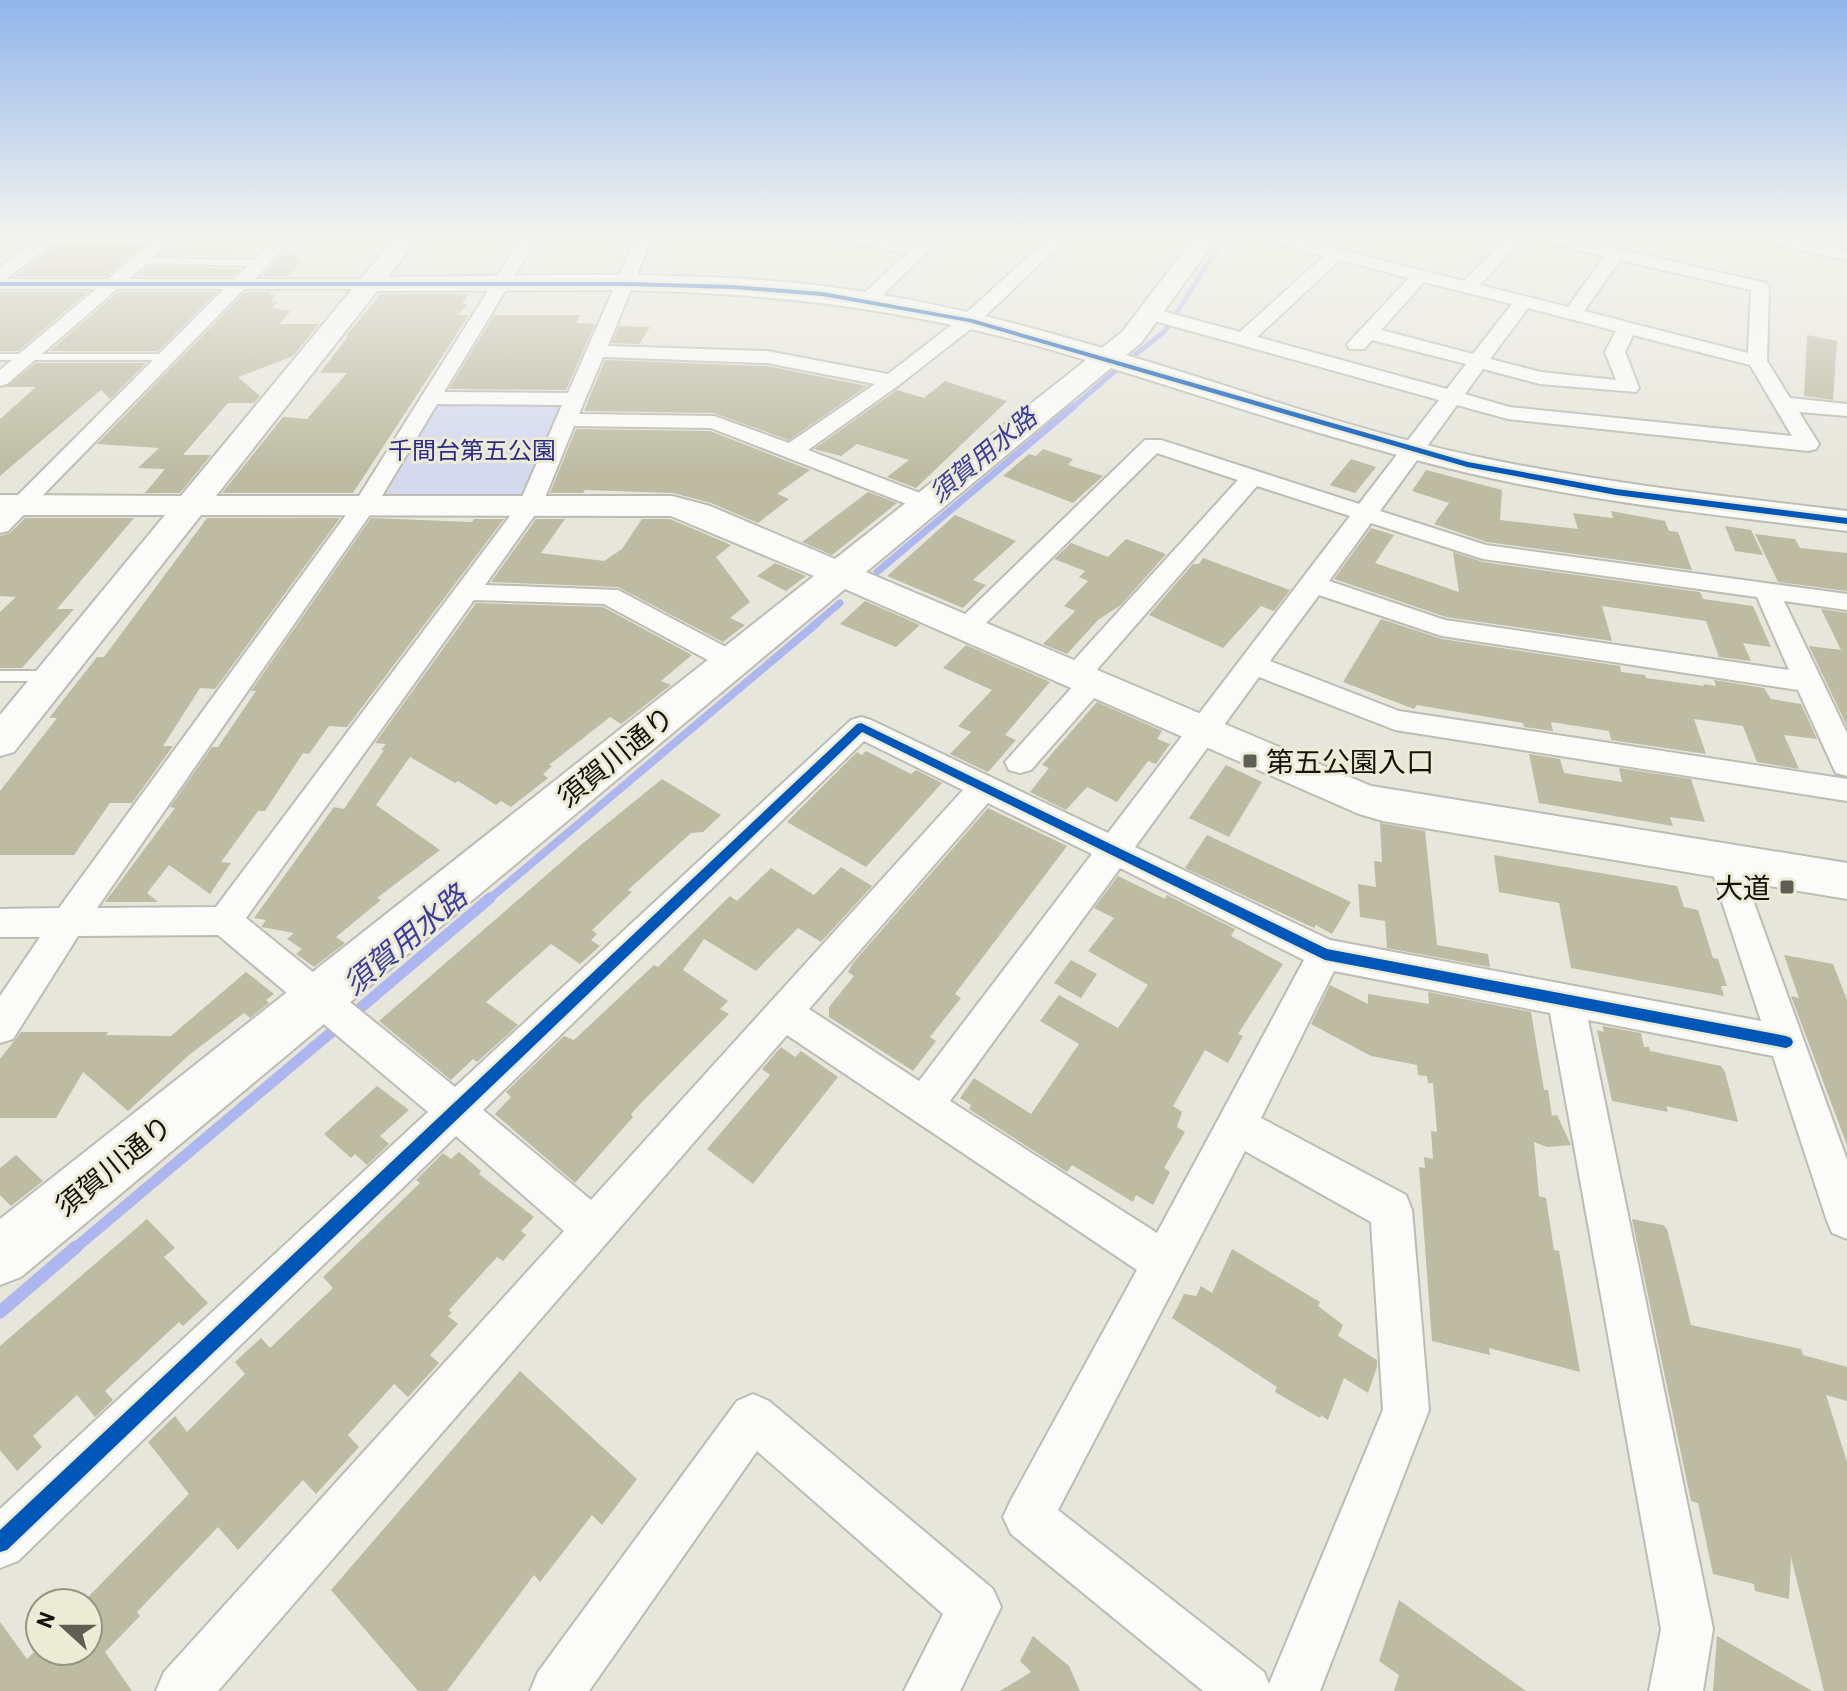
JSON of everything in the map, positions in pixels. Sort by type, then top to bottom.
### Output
[{"type":"street","points":[[0,380],[77,314]]},
{"type":"street","points":[[7,512],[210,314]]},
{"type":"street","points":[[0,742],[345,314]]},
{"type":"street","points":[[0,1027],[68,923],[364,506],[482,314]]},
{"type":"street","points":[[225,921],[530,505],[613,314]]},
{"type":"street","points":[[939,314],[970,320],[1411,450],[1493,469],[1616,492],[1847,521]]},
{"type":"street","points":[[793,451],[892,381],[977,314]]},
{"type":"street","points":[[1151,314],[1508,413],[1808,444],[1757,361],[1759,314]]},
{"type":"street","name":"須賀川通り","points":[[0,1256],[1105,359],[1136,333],[1151,314]]},
{"type":"street","points":[[1244,339],[1271,314]]},
{"type":"street","points":[[1338,365],[1386,314]]},
{"type":"street","points":[[925,1104],[1475,361],[1513,314]]},
{"type":"street","points":[[1567,314],[1757,361]]},
{"type":"street","points":[[1369,333],[1540,378],[1629,388],[1615,352],[1627,328]]},
{"type":"street","points":[[596,351],[767,357],[892,381]]},
{"type":"street","points":[[430,398],[714,422],[925,503]]},
{"type":"street","points":[[1784,404],[1847,410]]},
{"type":"street","points":[[966,628],[1153,445],[1483,552],[1847,602]]},
{"type":"street","points":[[1020,762],[1252,478]]},
{"type":"street","points":[[7,512],[192,505],[672,506],[699,513],[1359,798],[1383,805],[1847,881]]},
{"type":"street","points":[[1312,584],[1442,628],[1809,682]]},
{"type":"street","points":[[468,592],[609,596],[731,661]]},
{"type":"street","points":[[1767,592],[1847,765]]},
{"type":"street","points":[[1251,664],[1395,720],[1847,790]]},
{"type":"street","points":[[0,1543],[861,727],[1325,954],[1786,1042]]},
{"type":"street","points":[[183,1691],[984,787]]},
{"type":"street","points":[[1725,862],[1847,1218]]},
{"type":"street","points":[[0,923],[225,921],[456,1111],[593,1229]]},
{"type":"street","points":[[1245,1691],[1028,1517],[1163,1262],[1239,1127],[1325,954]]},
{"type":"street","points":[[1566,1000],[1687,1629],[1676,1691]]},
{"type":"street","points":[[784,1013],[1163,1262]]},
{"type":"street","points":[[1239,1127],[1391,1210],[1406,1410],[1293,1691]]},
{"type":"street","points":[[557,1691],[753,1417],[975,1607],[931,1691]]},
{"type":"lane","points":[[0,357],[167,357]]},
{"type":"lane","points":[[0,676],[53,676]]},
{"type":"green space","name":"千間台第五公園","points":[[437,401],[566,401],[522,498],[378,498]]},
{"type":"building","points":[[0,314],[62,314],[18,351],[0,351]]},
{"type":"building","points":[[93,314],[195,314],[158,351],[50,351]]},
{"type":"building","points":[[224,314],[288,314],[279,324],[319,324],[293,356],[238,377],[260,396],[254,403],[228,403],[183,455],[211,455],[180,493],[145,493],[165,469],[138,468],[159,448],[97,444]]},
{"type":"building","points":[[364,314],[469,315],[353,493],[222,493],[283,417],[307,419],[347,373],[320,373],[349,335],[345,337]]},
{"type":"building","points":[[494,315],[581,315],[576,323],[595,324],[566,390],[449,389]]},
{"type":"building","points":[[619,326],[650,327],[639,344],[612,343]]},
{"type":"building","points":[[1807,335],[1837,341],[1833,400],[1804,396]]},
{"type":"building","points":[[605,360],[767,366],[867,386],[789,440],[714,413],[584,411]]},
{"type":"building","points":[[36,363],[146,363],[110,399],[101,390],[0,476],[0,419],[36,387],[6,387]]},
{"type":"building","points":[[945,381],[1007,401],[916,488],[887,477],[909,460],[857,444],[841,456],[814,449],[897,390],[924,398]]},
{"type":"building","points":[[576,429],[710,431],[810,470],[777,494],[789,499],[758,523],[711,503],[673,493],[585,490],[583,493],[550,493]]},
{"type":"building","points":[[1043,449],[1073,459],[1068,465],[1103,476],[1073,503],[1003,476],[1029,454],[1036,456]]},
{"type":"building","points":[[1351,459],[1376,467],[1355,493],[1330,485]]},
{"type":"building","points":[[1426,470],[1502,490],[1500,520],[1578,529],[1573,513],[1613,518],[1611,511],[1665,521],[1669,531],[1678,532],[1692,570],[1487,542],[1434,524],[1449,503],[1412,491]]},
{"type":"building","points":[[868,492],[897,503],[832,555],[802,542]]},
{"type":"building","points":[[955,515],[1016,541],[973,580],[986,585],[963,608],[887,576]]},
{"type":"building","points":[[25,518],[134,518],[57,609],[74,609],[22,668],[0,668],[0,612],[16,597],[0,596],[0,536],[10,533]]},
{"type":"building","points":[[207,518],[340,518],[215,689],[200,688],[163,746],[173,746],[132,803],[110,803],[74,855],[0,855],[0,791],[57,718],[49,718],[97,657],[104,657]]},
{"type":"building","points":[[371,518],[472,522],[474,519],[504,519],[347,727],[329,726],[309,754],[303,753],[265,811],[258,811],[221,862],[231,863],[210,894],[169,865],[147,893],[158,902],[105,902],[175,808],[170,807],[212,747],[218,747],[256,691],[251,691]]},
{"type":"building","points":[[536,519],[565,519],[541,553],[604,561],[622,549],[642,519],[670,519],[731,545],[716,557],[750,602],[730,618],[745,625],[723,642],[618,587],[491,582]]},
{"type":"building","points":[[1725,526],[1751,530],[1763,555],[1735,551]]},
{"type":"building","points":[[1371,528],[1394,535],[1375,563],[1459,592],[1453,552],[1483,562],[1700,592],[1703,599],[1753,606],[1771,647],[1743,643],[1751,661],[1719,657],[1706,621],[1602,606],[1612,641],[1446,617],[1334,579]]},
{"type":"building","points":[[1755,534],[1795,539],[1800,548],[1847,553],[1847,591],[1778,582]]},
{"type":"building","points":[[1126,539],[1166,554],[1121,605],[1098,620],[1067,654],[1043,644],[1075,611],[1064,606],[1088,581],[1079,577],[1085,571],[1054,559],[1071,543],[1108,557]]},
{"type":"building","points":[[1203,558],[1290,590],[1274,611],[1261,606],[1223,648],[1149,615],[1193,564],[1199,564]]},
{"type":"building","points":[[775,563],[806,576],[786,591],[757,576]]},
{"type":"building","points":[[865,601],[920,625],[896,647],[840,624]]},
{"type":"building","points":[[476,603],[603,607],[692,655],[661,681],[671,685],[621,724],[610,717],[549,765],[552,766],[543,774],[548,778],[511,807],[501,801],[496,805],[458,781],[455,783],[410,757],[376,805],[440,850],[377,898],[381,900],[336,937],[345,943],[314,967],[296,954],[302,949],[287,939],[294,933],[261,927],[266,920],[254,918],[334,807],[344,809],[384,750],[381,750],[386,744],[375,743]]},
{"type":"building","points":[[1821,609],[1847,613],[1847,726],[1809,646],[1841,650]]},
{"type":"building","points":[[1381,619],[1442,639],[1620,666],[1621,672],[1645,675],[1646,678],[1716,686],[1714,680],[1764,688],[1771,699],[1801,704],[1817,739],[1784,735],[1799,769],[1757,762],[1743,726],[1694,719],[1706,754],[1611,740],[1609,731],[1551,722],[1553,731],[1417,705],[1414,709],[1343,682]]},
{"type":"building","points":[[966,645],[1050,682],[1005,735],[1016,740],[988,772],[950,754],[971,732],[958,726],[992,690],[943,668]]},
{"type":"building","points":[[1097,702],[1162,731],[1157,739],[1170,744],[1156,764],[1148,761],[1117,802],[1087,787],[1066,810],[1030,792],[1049,768],[1042,765]]},
{"type":"building","points":[[866,751],[911,774],[916,770],[942,783],[866,867],[787,822],[857,752],[862,755]]},
{"type":"building","points":[[1529,754],[1560,759],[1564,773],[1622,782],[1619,768],[1691,779],[1705,822],[1670,817],[1673,826],[1539,803]]},
{"type":"building","points":[[1226,765],[1262,782],[1229,837],[1189,818]]},
{"type":"building","points":[[662,779],[721,815],[703,832],[691,833],[628,890],[632,892],[592,930],[597,934],[591,940],[600,946],[580,964],[551,944],[486,1002],[518,1025],[477,1062],[473,1059],[451,1080],[379,1021],[582,844]]},
{"type":"building","points":[[988,808],[1067,846],[955,994],[961,998],[930,1037],[936,1041],[913,1071],[829,1017],[829,1007],[854,976],[848,972],[853,963]]},
{"type":"building","points":[[1380,823],[1425,831],[1437,945],[1488,954],[1490,967],[1387,948],[1385,921],[1360,917],[1358,884],[1376,887],[1374,861],[1382,862]]},
{"type":"building","points":[[1207,835],[1351,902],[1332,934],[1185,868]]},
{"type":"building","points":[[1494,855],[1677,886],[1684,907],[1698,910],[1713,958],[1718,959],[1727,986],[1721,986],[1724,996],[1571,968],[1559,903],[1499,892]]},
{"type":"building","points":[[841,867],[872,886],[821,942],[798,928],[756,971],[704,939],[683,970],[728,1001],[720,1009],[729,1014],[631,1114],[633,1117],[575,1183],[495,1114],[511,1097],[506,1092],[564,1036],[574,1040],[654,965],[658,967],[730,896],[737,901],[771,868],[814,895]]},
{"type":"building","points":[[1118,876],[1165,899],[1167,895],[1235,929],[1231,936],[1283,964],[1238,1034],[1243,1036],[1228,1063],[1205,1050],[1173,1106],[1182,1112],[1177,1127],[1185,1132],[1164,1168],[1170,1172],[1153,1205],[1136,1195],[1133,1202],[1072,1165],[1067,1172],[969,1109],[971,1105],[960,1098],[974,1078],[1031,1114],[1079,1044],[1040,1021],[1059,995],[1118,1028],[1148,985],[1088,951],[1114,918],[1094,908]]},
{"type":"building","points":[[1784,955],[1833,964],[1847,1000],[1847,1145],[1791,996],[1799,998]]},
{"type":"building","points":[[1071,960],[1097,974],[1081,998],[1054,983]]},
{"type":"building","points":[[246,972],[274,994],[266,1000],[269,1003],[250,1018],[244,1013],[189,1055],[128,1111],[83,1072],[56,1118],[0,1118],[0,1059],[21,1032],[171,1036]]},
{"type":"building","points":[[1330,985],[1368,1004],[1368,994],[1429,1004],[1428,992],[1531,1012],[1544,1090],[1548,1090],[1552,1116],[1557,1115],[1571,1145],[1547,1147],[1534,1142],[1539,1196],[1546,1198],[1554,1250],[1559,1251],[1580,1372],[1489,1348],[1490,1355],[1432,1341],[1419,1167],[1425,1168],[1424,1157],[1433,1159],[1431,1131],[1437,1132],[1433,1083],[1428,1083],[1427,1076],[1418,1075],[1417,1065],[1371,1056],[1311,1024]]},
{"type":"building","points":[[1602,1026],[1641,1033],[1644,1047],[1649,1047],[1650,1051],[1721,1066],[1738,1122],[1666,1106],[1668,1112],[1612,1101],[1597,1030],[1604,1032]]},
{"type":"building","points":[[781,1047],[795,1057],[801,1051],[838,1077],[753,1184],[707,1149],[770,1075],[762,1069]]},
{"type":"building","points":[[377,1086],[409,1110],[380,1136],[389,1144],[367,1165],[355,1154],[351,1158],[324,1134]]},
{"type":"building","points":[[459,1152],[481,1171],[479,1174],[534,1217],[521,1231],[526,1235],[503,1261],[497,1257],[449,1310],[452,1313],[448,1316],[458,1324],[430,1355],[439,1363],[408,1397],[394,1384],[348,1435],[359,1447],[316,1494],[303,1480],[238,1550],[218,1527],[137,1612],[140,1616],[105,1652],[132,1691],[0,1691],[0,1622],[24,1655],[24,1667],[104,1667],[104,1587],[98,1587],[189,1494],[148,1442],[175,1416],[187,1432],[245,1374],[235,1362],[261,1338],[270,1348],[333,1288],[323,1277],[420,1183],[416,1180],[443,1153],[451,1159]]},
{"type":"building","points":[[16,1155],[43,1181],[11,1206],[0,1195],[0,1168]]},
{"type":"building","points":[[147,1219],[175,1248],[164,1257],[208,1303],[183,1326],[179,1322],[105,1391],[113,1400],[95,1417],[77,1395],[33,1436],[42,1447],[17,1471],[0,1450],[0,1346]]},
{"type":"building","points":[[1632,1219],[1663,1225],[1667,1229],[1691,1325],[1801,1349],[1803,1355],[1847,1367],[1847,1401],[1826,1395],[1847,1462],[1847,1691],[1824,1691],[1791,1557],[1789,1599],[1755,1591],[1754,1584],[1713,1574],[1698,1503],[1691,1501]]},
{"type":"building","points":[[1232,1249],[1320,1302],[1318,1306],[1343,1325],[1338,1336],[1377,1360],[1368,1393],[1344,1378],[1328,1420],[1321,1415],[1320,1418],[1275,1392],[1277,1387],[1172,1318],[1184,1294],[1196,1296],[1201,1286],[1212,1293]]},
{"type":"building","points":[[520,1371],[637,1479],[602,1525],[592,1515],[540,1582],[534,1575],[447,1691],[418,1691],[331,1590]]},
{"type":"building","points":[[1399,1600],[1526,1691],[1394,1691],[1399,1675],[1379,1661]]},
{"type":"building","points":[[1033,1636],[1069,1666],[1080,1691],[1000,1691],[1031,1672],[1020,1661]]},
{"type":"building","points":[[1717,1636],[1812,1691],[1713,1691]]},
{"type":"waterway","name":"須賀用水路","points":[[1131,358],[1165,331],[1176,314]]},
{"type":"waterway","name":"須賀用水路","points":[[1072,408],[1115,371]]},
{"type":"waterway","name":"須賀用水路","points":[[877,572],[1074,406]]},
{"type":"waterway","name":"須賀用水路","points":[[814,625],[840,603]]},
{"type":"waterway","name":"須賀用水路","points":[[488,900],[817,623]]},
{"type":"waterway","name":"須賀用水路","points":[[351,1016],[490,898]]},
{"type":"waterway","name":"須賀用水路","points":[[74,1249],[340,1025]]},
{"type":"waterway","name":"須賀用水路","points":[[0,1312],[76,1247]]},
{"type":"cycle path","points":[[935,314],[970,320],[1467,464],[1616,492],[1847,521]]},
{"type":"cycle path","points":[[0,1543],[861,727],[1325,954],[1786,1042]]},
{"type":"place","name":"第五公園入口","points":[[1250,761]]},
{"type":"place","name":"大道","points":[[1787,887]]}]
